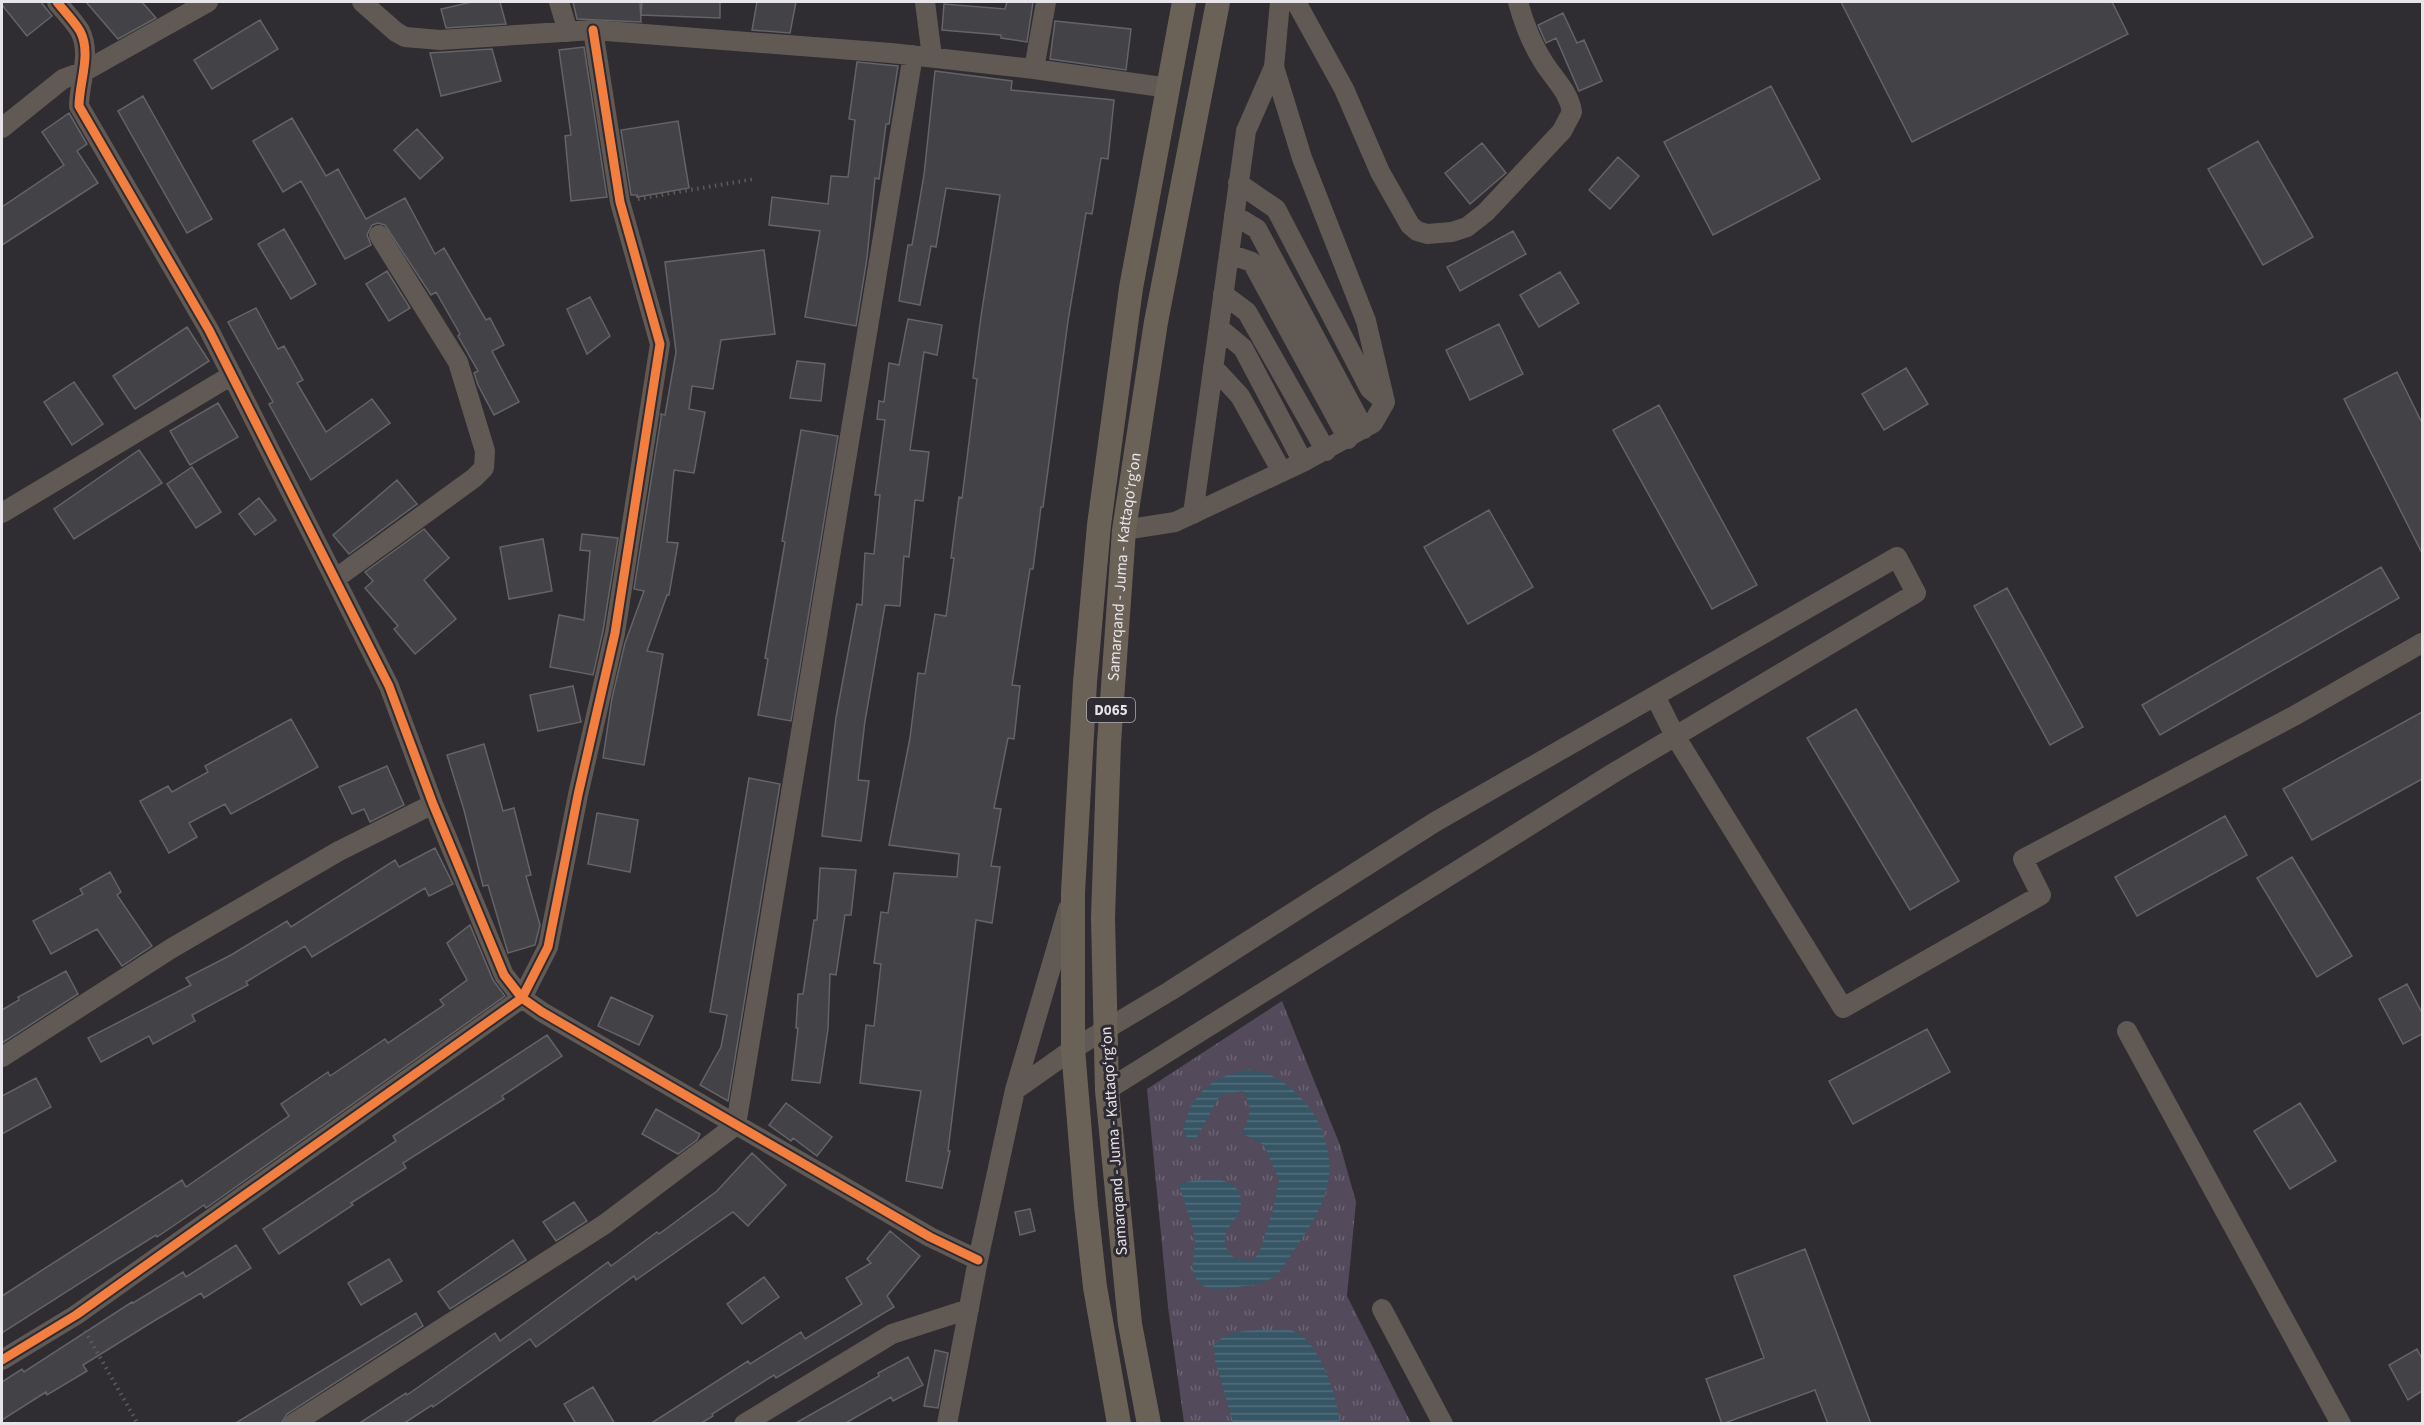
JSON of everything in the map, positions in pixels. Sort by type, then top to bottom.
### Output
[{"type":"main road","name":"Samarqand - Juma - Kattaqo‘rg‘on","points":[[1119,1424],[1095,1287],[1073,1049],[1073,892],[1085,682],[1099,525],[1131,288],[1184,2]]},
{"type":"main road","name":"Samarqand - Juma - Kattaqo‘rg‘on","points":[[1149,1424],[1126,1292],[1107,1090],[1103,918],[1109,743],[1124,530],[1156,322],[1218,2]]},
{"type":"street","points":[[57,2],[80,32],[84,46],[85,71],[80,88],[80,106],[232,375],[389,686],[433,804],[504,975],[522,998],[930,1237],[978,1260]]},
{"type":"street","points":[[2,128],[63,79],[85,71],[208,2]]},
{"type":"street","points":[[362,2],[396,32],[405,36],[440,40],[594,30],[922,56],[1169,88]]},
{"type":"street","points":[[559,2],[568,32]]},
{"type":"street","points":[[293,1424],[605,1224],[736,1125],[922,56],[925,2]]},
{"type":"street","points":[[1034,69],[1046,2]]},
{"type":"street","points":[[1193,514],[1246,131],[1274,67],[1280,2]]},
{"type":"street","points":[[1296,2],[1344,89],[1380,172],[1410,225],[1417,231],[1427,234],[1440,234],[1467,227],[1486,212],[1562,131],[1572,112],[1570,101],[1564,90],[1525,29],[1518,2]]},
{"type":"street","points":[[2,1360],[76,1315],[522,998],[548,947],[578,795],[615,633],[660,344],[620,202],[594,30]]},
{"type":"street","points":[[1124,530],[1175,522],[1326,451],[1373,423],[1385,402],[1366,321],[1302,158],[1274,67]]},
{"type":"street","points":[[1238,183],[1276,209],[1370,389],[1385,402]]},
{"type":"street","points":[[1234,215],[1257,229],[1356,434]]},
{"type":"street","points":[[335,579],[474,478],[484,468],[485,451],[458,362],[380,235]]},
{"type":"street","points":[[1228,254],[1252,262],[1356,434]]},
{"type":"street","points":[[1223,294],[1247,312],[1326,451]]},
{"type":"street","points":[[1219,328],[1243,348],[1303,462]]},
{"type":"street","points":[[1213,367],[1240,396],[1282,472]]},
{"type":"street","points":[[2,513],[232,375]]},
{"type":"street","points":[[1015,1090],[1073,1049],[1435,822],[1897,557],[1916,593],[1676,736],[1330,949],[1107,1090]]},
{"type":"street","points":[[1655,696],[1676,736],[1843,1008],[2041,895],[2023,859],[2294,716],[2422,643]]},
{"type":"street","points":[[2,1057],[172,948],[339,851],[433,804]]},
{"type":"street","points":[[947,1424],[978,1260],[1015,1090],[1073,892]]},
{"type":"street","points":[[2127,1031],[2341,1424]]},
{"type":"street","points":[[744,1424],[892,1334],[969,1309]]},
{"type":"street","points":[[1382,1309],[1443,1424]]},
{"type":"path","points":[[620,202],[754,179]]},
{"type":"path","points":[[76,1315],[138,1424]]},
{"type":"green space","points":[[1282,1001],[1340,1145],[1356,1202],[1347,1296],[1411,1423],[1184,1423],[1168,1307],[1147,1089]]},
{"type":"water","points":[[1245,1070],[1259,1071],[1277,1078],[1309,1107],[1317,1119],[1325,1140],[1328,1155],[1328,1183],[1325,1196],[1313,1221],[1277,1274],[1255,1284],[1214,1289],[1205,1287],[1193,1272],[1195,1241],[1179,1184],[1207,1179],[1227,1182],[1235,1187],[1240,1194],[1241,1204],[1225,1235],[1225,1242],[1234,1258],[1248,1261],[1259,1253],[1273,1210],[1279,1180],[1264,1145],[1242,1133],[1249,1112],[1243,1091],[1220,1095],[1196,1139],[1188,1139],[1183,1132],[1191,1108],[1203,1090],[1221,1078]]},
{"type":"water","points":[[1288,1330],[1308,1342],[1317,1354],[1335,1398],[1340,1423],[1233,1423],[1215,1360],[1214,1345],[1221,1339],[1238,1332]]},
{"type":"building","points":[[2,2],[41,2],[52,16],[27,36]]},
{"type":"building","points":[[86,2],[142,2],[156,18],[118,39]]},
{"type":"building","points":[[472,2],[500,2],[506,24],[446,28],[441,9]]},
{"type":"building","points":[[573,2],[640,2],[641,22],[577,19]]},
{"type":"building","points":[[642,2],[720,2],[720,18],[641,15]]},
{"type":"building","points":[[757,2],[796,2],[790,33],[752,30]]},
{"type":"building","points":[[1007,2],[1033,2],[1027,42],[1001,38],[1001,35],[942,30],[944,4],[1005,9]]},
{"type":"building","points":[[1841,2],[2112,2],[2128,34],[1912,142]]},
{"type":"building","points":[[1563,13],[1577,43],[1584,40],[1602,81],[1579,91],[1556,38],[1546,43],[1538,25]]},
{"type":"building","points":[[260,20],[278,49],[212,89],[194,60]]},
{"type":"building","points":[[1055,21],[1131,29],[1126,70],[1050,59]]},
{"type":"building","points":[[584,47],[607,197],[571,201],[565,136],[571,135],[559,50]]},
{"type":"building","points":[[492,49],[501,81],[441,96],[430,53]]},
{"type":"building","points":[[857,62],[898,66],[889,124],[886,124],[879,179],[875,178],[867,258],[856,326],[805,317],[820,231],[769,225],[772,197],[828,204],[831,176],[848,177],[855,120],[849,119]]},
{"type":"building","points":[[935,71],[1012,81],[1011,90],[1114,100],[1108,159],[1101,158],[1092,214],[1086,213],[1068,321],[1043,507],[1041,507],[1033,569],[1030,569],[1012,685],[1020,686],[1014,739],[1008,738],[994,808],[1001,809],[991,866],[1000,867],[992,923],[976,920],[948,1151],[950,1151],[942,1188],[906,1181],[921,1091],[860,1083],[866,1025],[874,1026],[881,964],[874,963],[881,912],[888,913],[894,873],[957,877],[959,854],[889,845],[910,738],[918,673],[925,674],[935,614],[946,616],[954,558],[951,558],[959,497],[962,498],[977,379],[973,378],[1000,195],[946,188],[936,247],[931,246],[920,305],[899,301],[908,245],[912,245],[924,175]]},
{"type":"building","points":[[1771,86],[1820,179],[1713,235],[1664,142]]},
{"type":"building","points":[[143,96],[212,219],[187,233],[118,111]]},
{"type":"building","points":[[69,113],[87,144],[77,151],[98,183],[2,245],[2,207],[64,165],[42,132]]},
{"type":"building","points":[[292,118],[326,176],[338,169],[366,219],[405,198],[435,254],[444,248],[486,320],[490,318],[504,345],[492,351],[519,402],[494,415],[478,385],[474,373],[478,371],[436,292],[431,295],[385,225],[378,223],[372,225],[367,235],[371,245],[345,259],[301,181],[283,192],[253,141]]},
{"type":"building","points":[[678,121],[689,188],[637,197],[637,195],[631,195],[621,130]]},
{"type":"building","points":[[417,129],[443,158],[420,179],[394,150]]},
{"type":"building","points":[[2258,141],[2313,237],[2263,265],[2208,169]]},
{"type":"building","points":[[1482,143],[1506,173],[1470,204],[1445,173]]},
{"type":"building","points":[[1618,157],[1639,176],[1610,209],[1589,190]]},
{"type":"building","points":[[284,229],[316,284],[291,299],[258,244]]},
{"type":"building","points":[[1513,231],[1526,254],[1460,291],[1447,267]]},
{"type":"building","points":[[764,250],[775,334],[721,340],[713,389],[692,386],[689,409],[705,412],[694,473],[674,470],[667,542],[678,543],[669,595],[667,595],[647,651],[663,654],[644,765],[603,758],[612,698],[625,643],[644,591],[634,589],[661,414],[665,415],[676,352],[665,262]]},
{"type":"building","points":[[387,271],[410,308],[389,321],[366,284]]},
{"type":"building","points":[[1560,272],[1579,303],[1539,327],[1520,295]]},
{"type":"building","points":[[590,297],[610,336],[587,354],[567,309]]},
{"type":"building","points":[[256,308],[278,349],[284,346],[303,380],[297,383],[326,432],[372,399],[390,423],[311,480],[269,404],[273,402],[228,322]]},
{"type":"building","points":[[908,319],[942,325],[937,355],[924,352],[910,450],[929,452],[923,501],[915,500],[909,557],[904,556],[900,606],[885,605],[865,721],[858,780],[869,781],[861,841],[822,836],[836,717],[857,604],[862,605],[865,553],[874,554],[880,495],[875,495],[885,420],[877,419],[879,401],[884,402],[889,363],[899,365]]},
{"type":"building","points":[[1499,324],[1523,374],[1470,400],[1446,350]]},
{"type":"building","points":[[187,327],[209,361],[135,409],[113,376]]},
{"type":"building","points":[[797,361],[825,364],[821,401],[790,398]]},
{"type":"building","points":[[1906,368],[1928,404],[1884,430],[1862,394]]},
{"type":"building","points":[[2397,372],[2422,423],[2422,553],[2344,399]]},
{"type":"building","points":[[74,382],[103,424],[72,445],[44,402]]},
{"type":"building","points":[[218,403],[238,437],[190,465],[170,431]]},
{"type":"building","points":[[1659,405],[1757,585],[1712,609],[1613,430]]},
{"type":"building","points":[[801,430],[838,436],[791,721],[758,715],[768,659],[765,658],[785,542],[782,541]]},
{"type":"building","points":[[139,450],[162,483],[74,539],[54,509]]},
{"type":"building","points":[[192,467],[221,512],[196,528],[167,484]]},
{"type":"building","points":[[397,480],[417,504],[349,554],[333,535]]},
{"type":"building","points":[[259,498],[276,520],[255,535],[239,514]]},
{"type":"building","points":[[1489,510],[1533,587],[1468,624],[1424,547]]},
{"type":"building","points":[[424,529],[449,558],[424,580],[456,619],[415,654],[394,629],[398,626],[365,588],[373,581],[365,572]]},
{"type":"building","points":[[582,534],[618,538],[603,631],[593,675],[550,667],[559,615],[584,620],[590,551],[580,550]]},
{"type":"building","points":[[543,539],[552,591],[509,599],[500,547]]},
{"type":"building","points":[[2381,567],[2399,598],[2160,735],[2142,705]]},
{"type":"building","points":[[2007,588],[2083,727],[2050,745],[1974,606]]},
{"type":"building","points":[[573,686],[581,722],[538,731],[530,695]]},
{"type":"building","points":[[1856,709],[1959,881],[1910,910],[1807,738]]},
{"type":"building","points":[[2422,712],[2422,779],[2312,840],[2283,789]]},
{"type":"building","points":[[291,719],[318,767],[231,814],[225,804],[189,823],[197,837],[169,853],[140,801],[168,786],[172,792],[208,772],[205,766]]},
{"type":"building","points":[[484,744],[503,811],[514,808],[531,875],[526,876],[540,925],[535,945],[508,953],[488,885],[483,886],[464,810],[447,755]]},
{"type":"building","points":[[387,766],[404,805],[370,822],[364,809],[352,814],[339,787]]},
{"type":"building","points":[[749,778],[780,784],[728,1101],[700,1085],[721,1047],[727,1015],[710,1012]]},
{"type":"building","points":[[597,813],[638,820],[630,872],[588,864]]},
{"type":"building","points":[[2225,816],[2247,855],[2137,916],[2115,877]]},
{"type":"building","points":[[435,848],[453,884],[429,896],[425,888],[312,957],[305,946],[246,982],[248,985],[192,1015],[195,1021],[153,1044],[149,1036],[101,1062],[88,1038],[191,985],[186,978],[231,955],[287,921],[291,927],[395,860],[399,867]]},
{"type":"building","points":[[2292,857],[2352,956],[2317,977],[2257,878]]},
{"type":"building","points":[[820,868],[856,870],[851,915],[845,915],[836,975],[830,974],[828,1029],[820,1083],[792,1080],[798,1028],[796,1028],[798,994],[803,994],[814,920],[817,920]]},
{"type":"building","points":[[110,872],[121,892],[117,895],[152,946],[122,966],[97,929],[51,954],[33,921],[83,894],[80,889]]},
{"type":"building","points":[[470,925],[493,980],[505,996],[206,1208],[204,1205],[157,1237],[156,1235],[2,1333],[2,1296],[182,1180],[186,1187],[289,1116],[281,1104],[328,1072],[330,1076],[385,1039],[388,1043],[444,1005],[440,1000],[467,980],[447,943]]},
{"type":"building","points":[[66,971],[78,994],[2,1043],[2,1010],[19,1000],[18,997]]},
{"type":"building","points":[[2407,984],[2422,1013],[2422,1034],[2403,1044],[2379,999]]},
{"type":"building","points":[[611,997],[653,1016],[639,1045],[598,1026]]},
{"type":"building","points":[[1927,1029],[1950,1072],[1853,1124],[1829,1081]]},
{"type":"building","points":[[547,1035],[562,1056],[502,1096],[504,1099],[403,1163],[406,1168],[351,1203],[353,1205],[279,1254],[263,1229],[396,1141],[393,1136]]},
{"type":"building","points":[[36,1078],[51,1107],[2,1134],[2,1096]]},
{"type":"building","points":[[786,1103],[832,1137],[817,1156],[793,1138],[791,1141],[769,1125]]},
{"type":"building","points":[[2300,1103],[2336,1161],[2290,1189],[2254,1131]]},
{"type":"building","points":[[656,1109],[700,1134],[697,1140],[678,1154],[642,1134]]},
{"type":"building","points":[[752,1153],[786,1185],[748,1226],[733,1212],[636,1280],[634,1276],[536,1347],[530,1339],[433,1407],[432,1405],[403,1424],[358,1424],[406,1393],[407,1395],[495,1333],[500,1341],[608,1262],[611,1266],[657,1232],[659,1234],[717,1191]]},
{"type":"building","points":[[574,1202],[587,1221],[556,1241],[543,1222]]},
{"type":"building","points":[[1030,1209],[1035,1231],[1020,1235],[1015,1212]]},
{"type":"building","points":[[890,1231],[920,1256],[887,1296],[894,1307],[776,1378],[774,1375],[700,1424],[650,1424],[748,1361],[750,1364],[801,1332],[805,1339],[862,1304],[846,1278],[871,1263],[867,1259]]},
{"type":"building","points":[[513,1240],[526,1260],[450,1309],[438,1292]]},
{"type":"building","points":[[236,1245],[251,1268],[204,1298],[201,1293],[149,1324],[83,1365],[87,1371],[47,1395],[46,1392],[2,1420],[2,1382],[22,1369],[24,1372],[183,1272],[186,1277]]},
{"type":"building","points":[[1805,1249],[1871,1424],[1828,1424],[1815,1390],[1722,1424],[1706,1379],[1764,1358],[1734,1276]]},
{"type":"building","points":[[389,1259],[402,1281],[361,1305],[348,1283]]},
{"type":"building","points":[[764,1277],[779,1297],[742,1324],[727,1304]]},
{"type":"building","points":[[416,1313],[423,1326],[287,1414],[281,1424],[234,1424]]},
{"type":"building","points":[[2417,1349],[2422,1359],[2422,1391],[2408,1400],[2389,1365]]},
{"type":"building","points":[[935,1350],[948,1353],[938,1408],[924,1406]]},
{"type":"building","points":[[908,1357],[923,1385],[893,1401],[891,1397],[844,1424],[794,1424],[879,1376],[878,1373]]},
{"type":"building","points":[[593,1387],[615,1424],[576,1424],[564,1404]]},
{"type":"cycle path","points":[[57,2],[78,27],[85,49],[79,106],[209,330],[389,686],[433,804],[504,975],[522,998],[542,1012],[930,1237],[978,1260]]},
{"type":"cycle path","points":[[2,1360],[76,1315],[522,998],[548,947],[578,795],[615,633],[660,344],[620,202],[593,30]]}]
